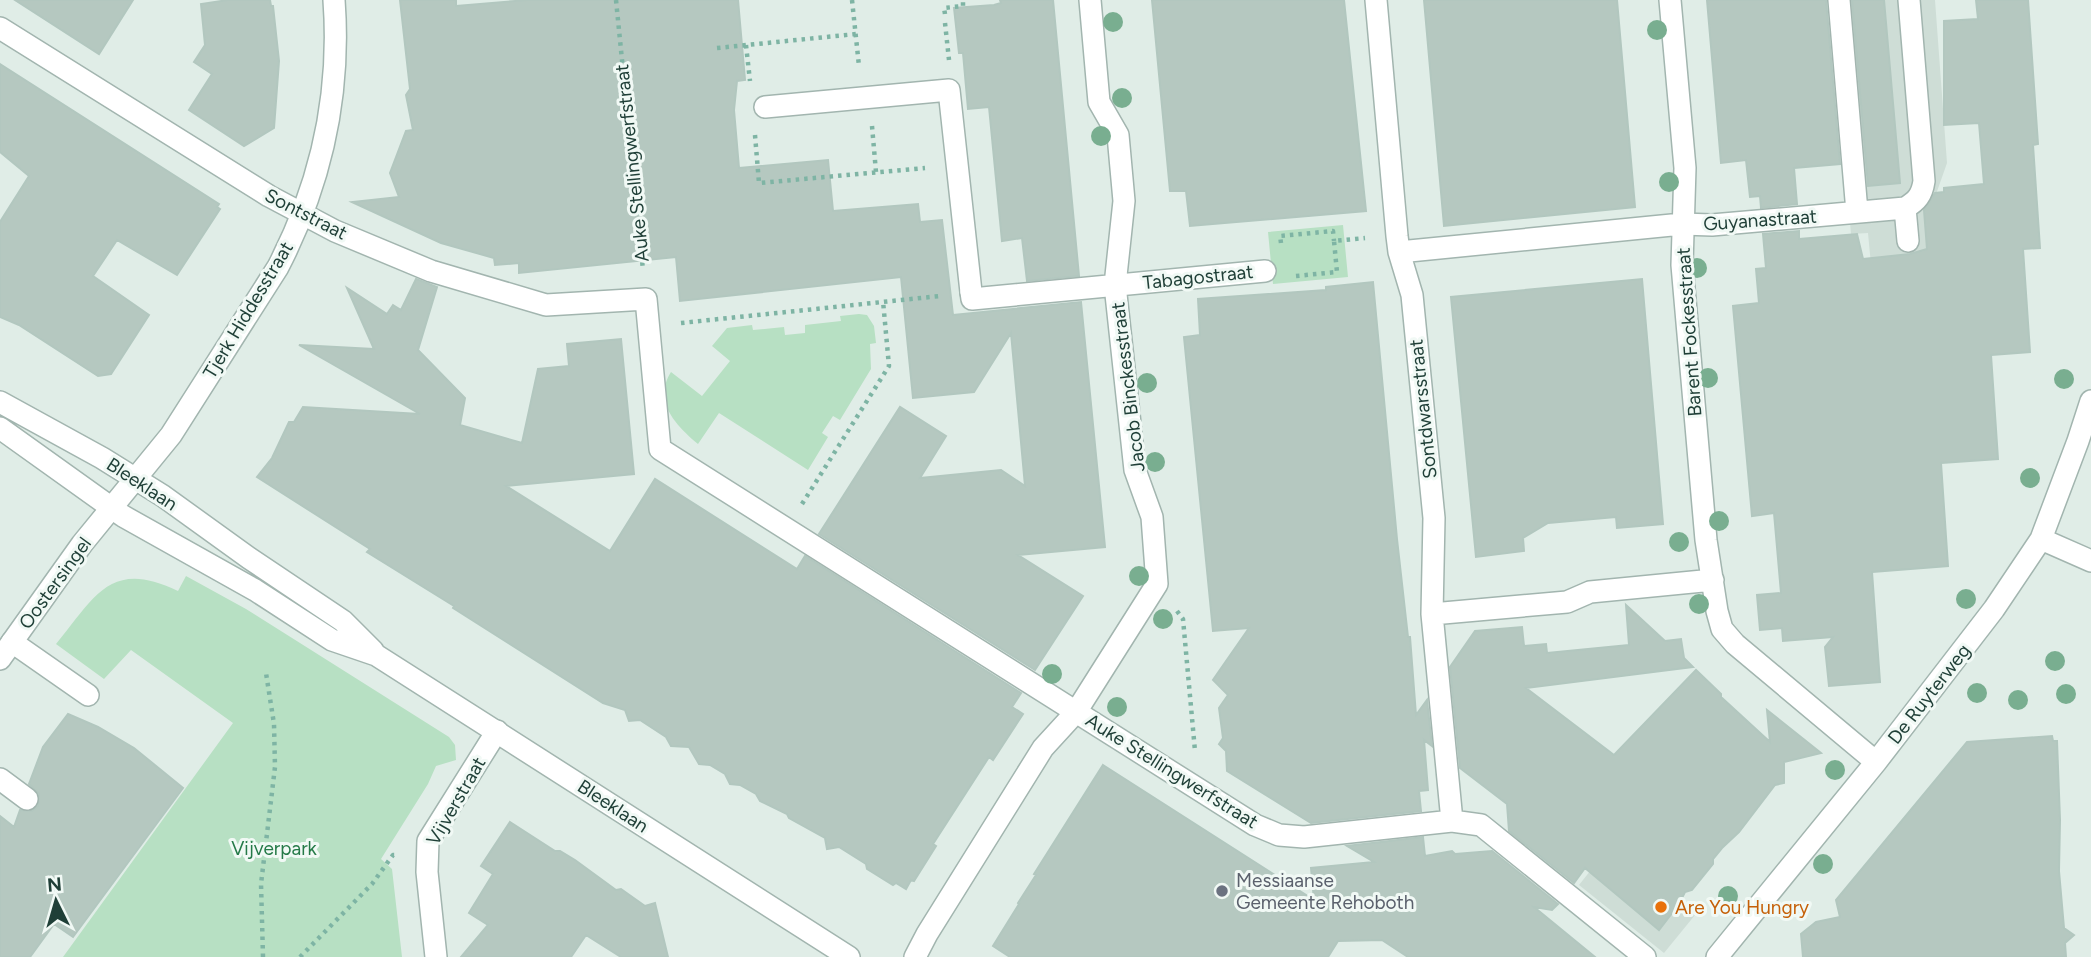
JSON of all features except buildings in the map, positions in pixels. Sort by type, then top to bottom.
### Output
[{"type":"street","name":"Tjerk Hiddesstraat","points":[[112,508],[171,435],[278,267],[303,216],[326,138],[332,103],[336,46],[334,0]]},
{"type":"street","name":"Jacob Binckesstraat","points":[[1090,0],[1099,102],[1118,135],[1124,201],[1115,285],[1135,470],[1152,517],[1157,584]]},
{"type":"street","name":"Sontdwarsstraat","points":[[1376,0],[1398,244],[1412,295],[1434,518],[1432,614],[1452,821]]},
{"type":"street","name":"Barent Fockesstraat","points":[[1670,0],[1685,168],[1683,278],[1706,540],[1717,611],[1722,629],[1735,644],[1876,762]]},
{"type":"street","points":[[1839,0],[1857,212]]},
{"type":"street","points":[[1909,0],[1924,181],[1916,202],[1905,208],[1909,241]]},
{"type":"street","name":"Sontstraat","points":[[0,29],[135,115],[303,216],[431,271],[546,305],[646,299]]},
{"type":"street","points":[[765,107],[949,90],[971,292]]},
{"type":"street","name":"Guyanastraat","points":[[1398,244],[1682,224],[1712,225],[1905,208]]},
{"type":"street","name":"Tabagostraat","points":[[971,292],[972,299],[1274,270]]},
{"type":"street","name":"Auke Stellingwerfstraat","points":[[646,299],[660,449],[1255,825],[1279,835],[1304,836],[1452,821],[1481,825],[1645,957]]},
{"type":"street","name":"De Ruyterweg","points":[[1717,957],[1876,762],[1994,609],[2040,539],[2091,401]]},
{"type":"street","name":"Bleeklaan","points":[[0,402],[136,479],[343,621],[376,656]]},
{"type":"street","name":"Bleeklaan","points":[[0,428],[112,508],[255,590],[332,640],[376,656],[849,957]]},
{"type":"street","name":"Oostersingel","points":[[6,651],[82,544],[112,508]]},
{"type":"street","points":[[2040,539],[2091,561]]},
{"type":"street","points":[[1432,614],[1567,602],[1590,592],[1713,580]]},
{"type":"street","points":[[915,957],[1043,748],[1076,712],[1157,584]]},
{"type":"street","points":[[6,651],[88,695]]},
{"type":"street","name":"Vijverstraat","points":[[436,957],[426,853],[428,841],[496,731]]},
{"type":"street","points":[[0,779],[27,799]]},
{"type":"path","name":"Auke Stellingwerfstraat","points":[[616,0],[646,299]]},
{"type":"path","points":[[852,0],[876,172]]},
{"type":"path","points":[[944,14],[944,8],[963,6],[963,0]]},
{"type":"path","points":[[717,48],[856,34]]},
{"type":"path","points":[[746,45],[750,83]]},
{"type":"path","points":[[755,134],[759,183],[957,164]]},
{"type":"path","points":[[1333,231],[1337,272],[1284,277],[1274,270],[1280,236],[1333,231]]},
{"type":"path","points":[[1334,241],[1398,244]]},
{"type":"path","points":[[649,326],[971,292]]},
{"type":"path","points":[[787,528],[889,366],[883,301]]},
{"type":"path","points":[[1157,584],[1183,619],[1199,790]]},
{"type":"path","points":[[263,957],[261,884],[275,767],[274,724],[266,673]]},
{"type":"path","points":[[300,957],[372,884],[393,855],[426,853]]},
{"type":"shaded area","points":[[1831,0],[1935,0],[1947,163],[1934,200],[1931,281],[1873,286],[1868,233],[1851,234]]},
{"type":"shaded area","points":[[1610,846],[1695,915],[1664,953],[1579,885]]},
{"type":"green space","points":[[1343,225],[1348,277],[1273,284],[1268,232]]},
{"type":"green space","points":[[867,315],[874,326],[876,343],[870,344],[871,369],[840,420],[833,416],[822,433],[828,437],[808,470],[719,413],[698,444],[675,421],[670,412],[664,393],[671,372],[702,396],[730,361],[712,346],[727,328],[752,325],[753,330],[784,327],[785,335],[805,333],[805,325],[841,321],[840,316]]},
{"type":"green space","name":"Vijverpark","points":[[186,576],[246,609],[449,737],[455,745],[456,760],[436,766],[428,784],[381,859],[392,869],[402,957],[63,957],[233,723],[131,650],[104,679],[56,644],[82,611],[106,588],[120,581],[136,579],[155,582],[178,591]]},
{"type":"place","name":"Messiaanse Gemeente Rehoboth","points":[[1222,891]]},
{"type":"place","name":"Are You Hungry","points":[[1661,907]]}]
